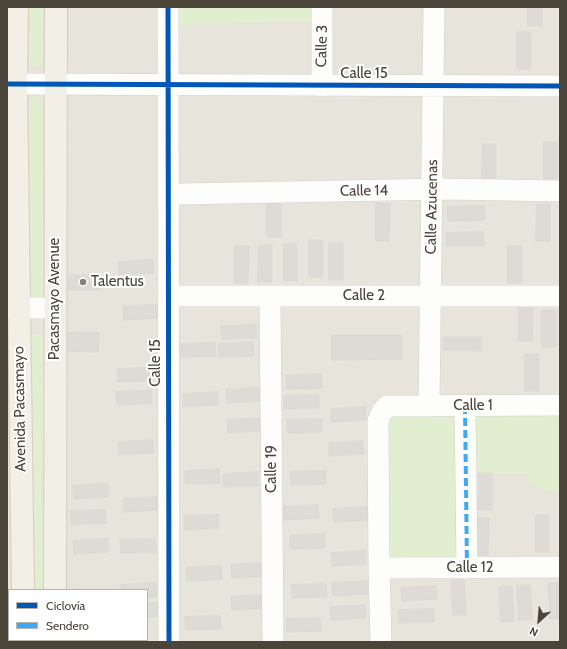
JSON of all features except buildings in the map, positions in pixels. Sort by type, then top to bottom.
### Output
[{"type":"main road","points":[[11,84],[16,7]]},
{"type":"main road","name":"Pacasmayo Avenue","points":[[55,589],[56,7]]},
{"type":"main road","name":"Avenida Pacasmayo","points":[[11,84],[14,410],[23,589]]},
{"type":"street","name":"Calle 15","points":[[168,7],[169,642]]},
{"type":"street","name":"Calle 3","points":[[322,7],[322,86]]},
{"type":"street","name":"Calle Azucenas","points":[[429,406],[434,7]]},
{"type":"street","name":"Calle 15","points":[[11,84],[560,86]]},
{"type":"street","name":"Calle 14","points":[[168,194],[432,190],[560,191]]},
{"type":"street","name":"Calle 2","points":[[168,296],[560,296]]},
{"type":"street","name":"Calle 19","points":[[270,296],[273,642]]},
{"type":"street","points":[[13,308],[55,308]]},
{"type":"street","name":"Calle 1","points":[[379,568],[378,421],[382,412],[387,406],[560,405]]},
{"type":"street","points":[[465,406],[467,568]]},
{"type":"street","name":"Calle 12","points":[[379,568],[560,567]]},
{"type":"street","points":[[379,568],[381,642]]},
{"type":"shaded area","points":[[7,7],[560,7],[560,642],[7,642]]},
{"type":"green space","points":[[30,7],[43,7],[42,63],[39,67],[31,66],[29,60]]},
{"type":"green space","points":[[178,7],[313,7],[313,21],[179,25]]},
{"type":"green space","points":[[38,96],[41,101],[44,297],[40,302],[32,300],[29,292],[29,102],[32,97]]},
{"type":"green space","points":[[32,335],[41,335],[43,340],[46,589],[31,589],[28,339]]},
{"type":"green space","points":[[457,408],[461,560],[384,561],[386,415]]},
{"type":"green space","points":[[470,412],[560,412],[560,492],[545,490],[528,482],[528,473],[472,473]]},
{"type":"marked path","points":[[465,406],[467,568]]},
{"type":"cycle path","points":[[168,7],[169,642]]},
{"type":"cycle path","points":[[7,84],[560,86]]},
{"type":"place","name":"Talentus","points":[[83,282]]}]
